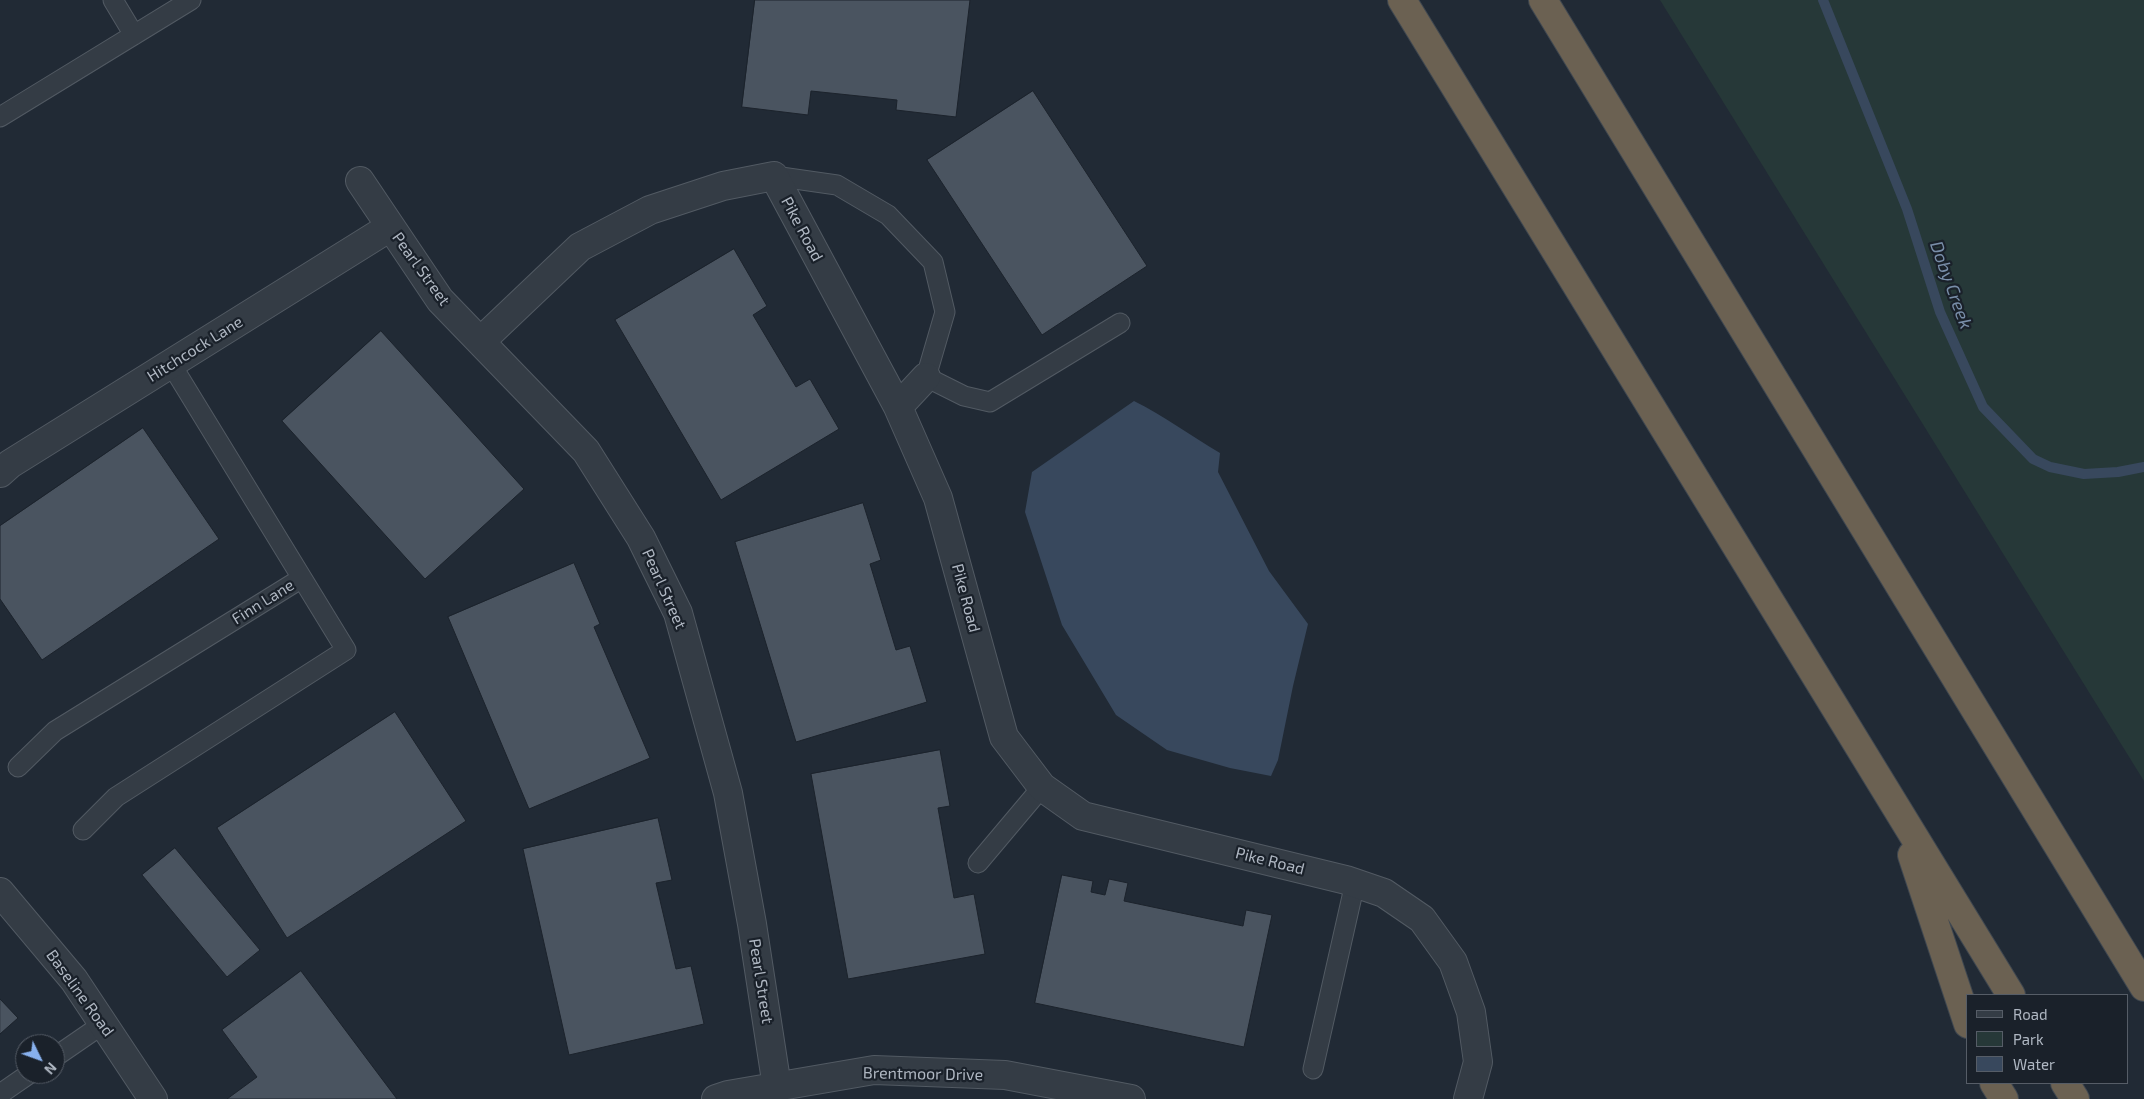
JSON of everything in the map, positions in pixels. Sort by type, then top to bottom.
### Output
[{"type":"highway","points":[[1402,0],[2010,994]]},
{"type":"highway","points":[[1543,0],[2144,987]]},
{"type":"highway","points":[[1898,810],[1966,1018]]},
{"type":"highway","points":[[1995,1084],[2004,1099]]},
{"type":"highway","points":[[2066,1084],[2075,1099]]},
{"type":"street","points":[[481,341],[580,247],[650,210],[723,186],[774,176]]},
{"type":"street","name":"Pike Road","points":[[774,176],[898,407],[938,498],[1004,737],[1042,787],[1083,816],[1355,883],[1384,893],[1422,919],[1453,962],[1471,1012],[1478,1062],[1468,1099]]},
{"type":"street","name":"Pearl Street","points":[[360,181],[440,300],[586,451],[641,538],[678,613],[728,793],[752,924],[777,1086]]},
{"type":"street","name":"Hitchcock Lane","points":[[0,473],[10,464],[390,227]]},
{"type":"street","points":[[898,407],[926,378]]},
{"type":"street","name":"Baseline Road","points":[[0,892],[74,980],[153,1099]]},
{"type":"street","name":"Brentmoor Drive","points":[[716,1099],[777,1086],[874,1070],[1005,1075],[1132,1099]]},
{"type":"lane","points":[[113,0],[134,35]]},
{"type":"lane","points":[[0,117],[191,0]]},
{"type":"lane","points":[[774,176],[837,185],[888,215],[933,262],[945,312],[926,378],[964,396],[990,402],[1120,323]]},
{"type":"lane","name":"Finn Lane","points":[[18,767],[55,731],[302,578],[171,364]]},
{"type":"lane","points":[[83,830],[116,796],[346,650],[302,578]]},
{"type":"lane","points":[[978,863],[1042,787]]},
{"type":"lane","points":[[1312,1069],[1355,883]]},
{"type":"lane","points":[[65,1050],[103,1024]]},
{"type":"lane","points":[[0,1094],[15,1084]]},
{"type":"green space","points":[[1660,0],[2144,0],[2144,781]]},
{"type":"water","points":[[1134,401],[1220,453],[1218,472],[1269,571],[1308,624],[1278,760],[1271,776],[1230,768],[1167,750],[1116,715],[1062,625],[1025,512],[1032,472]]},
{"type":"building","points":[[755,0],[970,0],[956,117],[896,110],[897,100],[811,91],[808,115],[742,107]]},
{"type":"building","points":[[1033,91],[1147,266],[1042,335],[927,160]]},
{"type":"building","points":[[734,249],[767,306],[753,315],[796,387],[810,379],[839,429],[721,500],[615,320]]},
{"type":"building","points":[[381,331],[524,489],[425,579],[282,421]]},
{"type":"building","points":[[143,428],[219,539],[42,660],[0,599],[0,526]]},
{"type":"building","points":[[863,503],[881,560],[870,564],[896,650],[910,646],[927,702],[796,742],[735,542]]},
{"type":"building","points":[[574,563],[600,624],[594,627],[650,758],[529,809],[448,617]]},
{"type":"building","points":[[395,712],[466,821],[287,938],[217,828]]},
{"type":"building","points":[[940,750],[950,806],[938,808],[954,898],[974,894],[985,954],[848,979],[811,774]]},
{"type":"building","points":[[658,818],[672,880],[656,883],[676,969],[691,966],[704,1024],[569,1055],[523,849]]},
{"type":"building","points":[[175,848],[260,950],[227,977],[142,875]]},
{"type":"building","points":[[1062,875],[1093,881],[1091,892],[1105,895],[1109,879],[1128,883],[1124,901],[1243,926],[1246,910],[1272,915],[1244,1047],[1035,1003]]},
{"type":"building","points":[[301,971],[397,1099],[227,1099],[257,1077],[222,1030]]},
{"type":"building","points":[[0,999],[18,1018],[0,1034]]},
{"type":"waterway","name":"Doby Creek","points":[[1823,0],[1907,209],[1940,312],[1983,407],[2033,459],[2050,467],[2084,474],[2118,472],[2144,467]]}]
